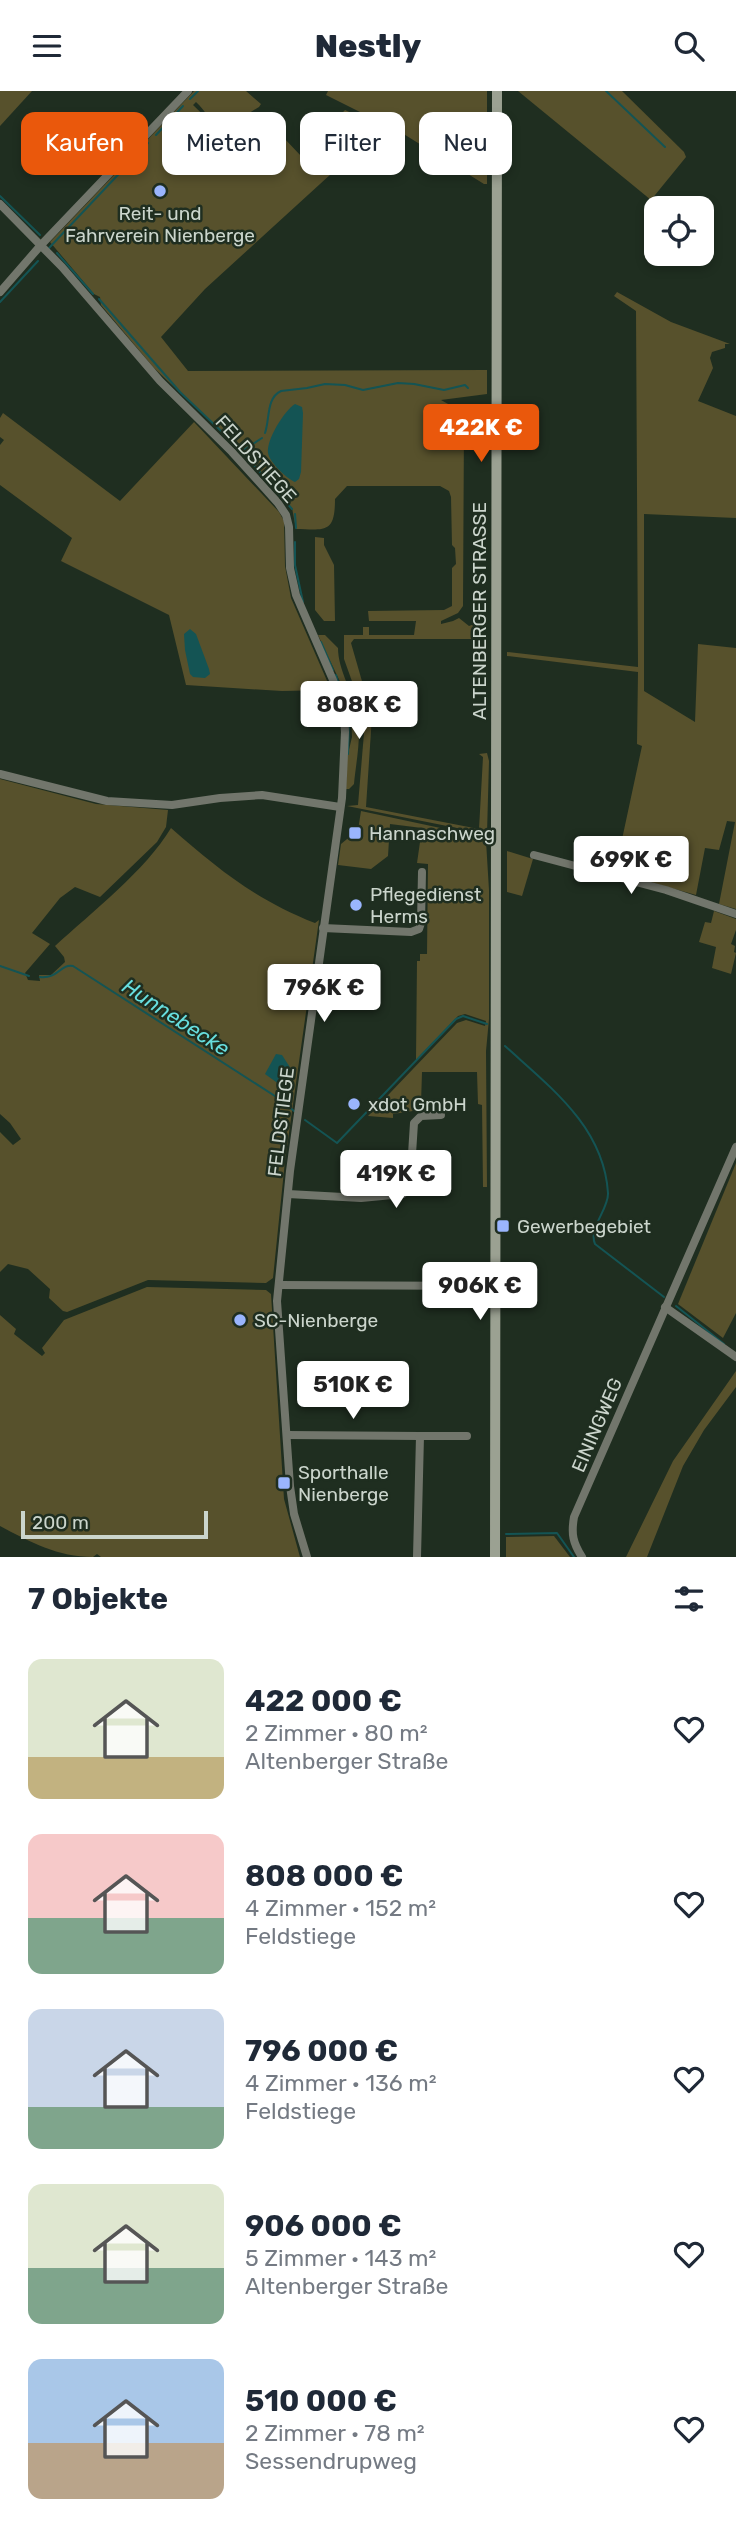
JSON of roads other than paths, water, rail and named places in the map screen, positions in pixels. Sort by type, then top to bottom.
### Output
[{"type":"main road","name":"ALTENBERGER STRASSE","points":[[495,1557],[497,91]]},
{"type":"street","points":[[0,292],[41,245],[188,91]]},
{"type":"street","name":"FELDSTIEGE","points":[[0,204],[41,245],[160,381],[232,452],[286,515],[290,568],[296,595],[333,680],[344,713],[340,807],[288,1194],[277,1301],[292,1502],[307,1557]]},
{"type":"street","points":[[0,775],[107,801],[172,805],[262,795],[340,807]]},
{"type":"street","points":[[534,855],[666,890],[736,914]]},
{"type":"street","points":[[323,928],[411,932],[419,929],[422,872]]},
{"type":"street","name":"FELDSTIEGE","points":[[288,1194],[361,1198],[402,1194],[410,1185],[414,1123],[421,1116],[441,1115]]},
{"type":"street","name":"EININGWEG","points":[[582,1557],[573,1544],[571,1532],[574,1517],[736,1147]]},
{"type":"street","points":[[279,1285],[495,1286]]},
{"type":"street","points":[[666,1307],[736,1357]]},
{"type":"street","points":[[287,1435],[467,1436]]},
{"type":"street","points":[[417,1557],[420,1436]]},
{"type":"water","points":[[295,404],[302,407],[303,413],[301,472],[295,482],[272,461],[268,447],[277,426]]},
{"type":"water","points":[[190,629],[196,634],[209,669],[210,674],[205,678],[193,677],[190,674],[184,634]]},
{"type":"water","points":[[276,1054],[282,1055],[293,1072],[291,1083],[283,1087],[265,1074]]},
{"type":"waterway","points":[[190,99],[198,91]]},
{"type":"waterway","points":[[606,91],[665,147]]},
{"type":"waterway","points":[[156,135],[183,106]]},
{"type":"waterway","points":[[49,248],[118,175]]},
{"type":"waterway","points":[[0,196],[40,235]]},
{"type":"waterway","points":[[57,253],[93,294]]},
{"type":"waterway","points":[[0,302],[38,261]]},
{"type":"waterway","points":[[99,299],[180,392],[239,448],[292,509]]},
{"type":"waterway","points":[[265,433],[271,404],[276,394],[281,391],[325,384],[345,385],[363,390],[398,383],[444,390],[465,385],[468,388]]},
{"type":"waterway","points":[[242,451],[262,438]]},
{"type":"waterway","points":[[295,514],[296,528]]},
{"type":"waterway","points":[[295,542],[295,565],[303,602]]},
{"type":"waterway","points":[[321,642],[333,670]]},
{"type":"waterway","points":[[336,675],[349,718],[348,754]]},
{"type":"waterway","name":"Hunnebecke","points":[[0,966],[29,976]]},
{"type":"waterway","name":"Hunnebecke","points":[[40,977],[51,976],[65,967],[73,966],[294,1111]]},
{"type":"waterway","name":"Hunnebecke","points":[[305,1120],[337,1143],[456,1019],[463,1016],[487,1024]]},
{"type":"waterway","name":"Hunnebecke","points":[[505,1046],[572,1110],[597,1148],[608,1193],[594,1232],[595,1244],[664,1297]]},
{"type":"waterway","name":"Hunnebecke","points":[[676,1306],[724,1344]]},
{"type":"waterway","points":[[506,1534],[557,1533],[574,1557]]},
{"type":"place","name":"Reit- und Fahrverein Nienberge","points":[[160,191]]},
{"type":"place","name":"Hannaschweg","points":[[355,833]]},
{"type":"place","name":"Pflegedienst Herms","points":[[356,905]]},
{"type":"place","name":"xdot GmbH","points":[[354,1104]]},
{"type":"place","name":"Gewerbegebiet","points":[[503,1226]]},
{"type":"place","name":"SC-Nienberge","points":[[240,1320]]},
{"type":"place","name":"Sporthalle Nienberge","points":[[284,1483]]}]
